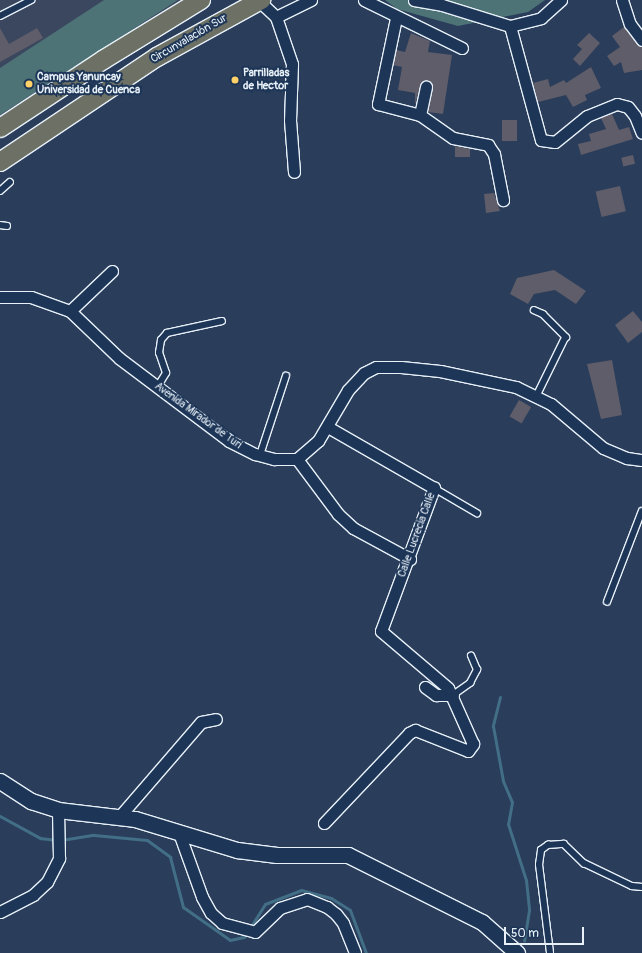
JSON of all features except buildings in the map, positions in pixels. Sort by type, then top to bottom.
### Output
[{"type":"highway","points":[[0,128],[178,8],[201,0]]},
{"type":"highway","name":"Circunvalación Sur","points":[[0,162],[157,57],[260,1]]},
{"type":"main road","points":[[0,781],[31,801],[58,810],[135,819],[237,850],[277,855],[348,855],[482,922],[517,953]]},
{"type":"street","points":[[276,17],[311,0]]},
{"type":"street","points":[[364,0],[396,18],[462,48]]},
{"type":"street","points":[[414,0],[442,5],[510,26],[541,18],[561,0]]},
{"type":"street","points":[[622,0],[630,24],[642,40]]},
{"type":"street","points":[[260,1],[276,17],[292,64],[290,120],[294,172]]},
{"type":"street","points":[[396,18],[378,104],[420,115],[453,138],[488,145],[494,154],[503,200]]},
{"type":"street","points":[[510,26],[541,140],[555,142],[587,116],[617,104],[628,107],[635,116],[642,133]]},
{"type":"street","points":[[420,115],[426,87]]},
{"type":"street","points":[[70,311],[112,271]]},
{"type":"street","name":"Avenida Mirador de Turi","points":[[0,297],[31,297],[70,311],[119,358],[229,441],[260,455],[297,459]]},
{"type":"street","points":[[410,559],[352,528],[338,514],[297,459],[318,441],[328,427],[348,390],[364,373],[376,367],[440,371],[516,387],[551,404],[603,448],[627,458],[642,460]]},
{"type":"street","name":"Calle Lucrecia Calle","points":[[328,427],[434,488],[410,559],[381,628],[453,695]]},
{"type":"street","points":[[324,823],[409,733],[415,730],[460,748],[471,749],[473,744],[453,695],[436,695],[425,687]]},
{"type":"street","points":[[119,817],[201,722],[216,719]]},
{"type":"street","points":[[0,912],[33,896],[47,882],[59,858],[61,845],[58,831],[58,810]]},
{"type":"street","points":[[179,833],[211,913],[234,929],[249,932],[260,930],[280,908],[307,900],[327,907],[336,914],[343,923],[355,953]]},
{"type":"lane","points":[[0,16],[31,0]]},
{"type":"lane","points":[[0,191],[10,182]]},
{"type":"lane","points":[[0,225],[7,226]]},
{"type":"lane","points":[[534,310],[543,314],[566,337],[537,396]]},
{"type":"lane","points":[[158,386],[166,373],[159,352],[161,340],[167,333],[222,321]]},
{"type":"lane","points":[[260,455],[286,376]]},
{"type":"lane","points":[[434,488],[476,513]]},
{"type":"lane","points":[[607,602],[642,511]]},
{"type":"lane","points":[[453,695],[470,683],[477,670],[471,656]]},
{"type":"lane","points":[[550,953],[539,865],[540,850],[548,845],[564,844],[584,863],[632,886],[642,887]]},
{"type":"shaded area","name":"Campus Yanuncay Universidad de Cuenca","points":[[0,0],[187,0],[0,122]]},
{"type":"green space","points":[[104,0],[178,0],[0,115],[0,68]]},
{"type":"green space","points":[[385,0],[545,0],[528,12],[458,26],[397,9]]},
{"type":"waterway","points":[[500,697],[493,726],[503,781],[512,802],[508,824],[526,880],[529,910],[524,941]]},
{"type":"waterway","points":[[0,816],[40,838],[56,840]]},
{"type":"waterway","points":[[61,840],[94,835],[147,840],[170,857],[183,907],[230,940],[244,937],[247,933]]},
{"type":"waterway","points":[[250,928],[265,904],[301,890],[331,898],[350,910],[366,953]]},
{"type":"place","name":"Parrilladas de Hector","points":[[235,80]]},
{"type":"place","name":"Campus Yanuncay Universidad de Cuenca","points":[[29,84]]}]
